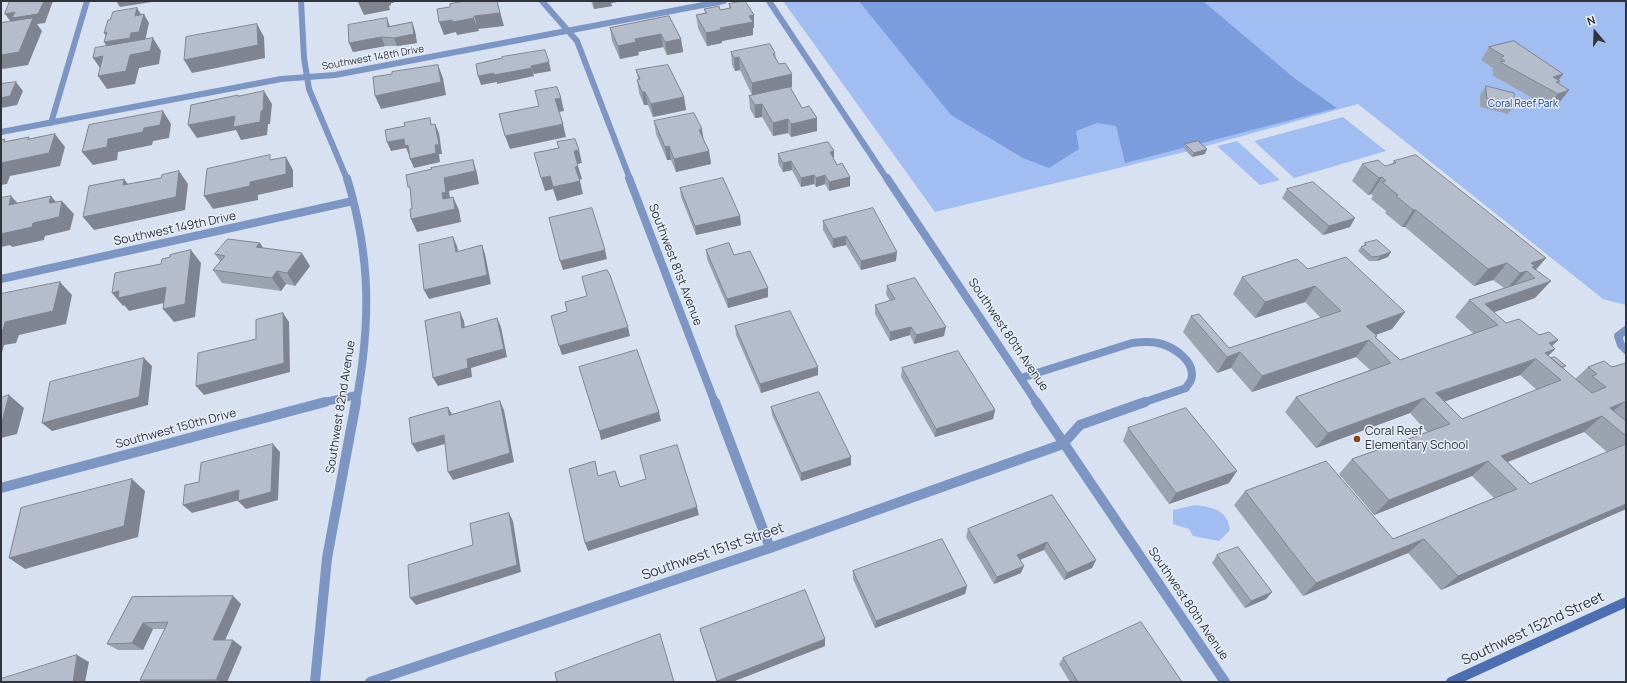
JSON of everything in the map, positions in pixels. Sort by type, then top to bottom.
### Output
[{"type":"main road","name":"Southwest 152nd Street","points":[[1451,682],[1626,602]]},
{"type":"street","points":[[51,123],[87,1]]},
{"type":"street","name":"Southwest 82nd Avenue","points":[[301,1],[304,58],[307,77],[313,98],[347,179],[363,245],[366,317],[363,365],[327,558],[315,682]]},
{"type":"street","name":"Southwest 81st Avenue","points":[[542,1],[577,41],[770,548]]},
{"type":"street","name":"Southwest 148th Drive","points":[[1,132],[281,79],[335,75],[724,1]]},
{"type":"street","name":"Southwest 80th Avenue","points":[[769,1],[1021,378],[1063,444],[1226,682]]},
{"type":"street","name":"Southwest 149th Drive","points":[[1,279],[353,201]]},
{"type":"street","points":[[1626,330],[1618,336],[1621,345],[1626,350]]},
{"type":"street","points":[[1021,378],[1139,342],[1160,344],[1174,349],[1186,360],[1191,371],[1191,379],[1186,388],[1080,425],[1063,444]]},
{"type":"street","name":"Southwest 150th Drive","points":[[1,488],[308,406],[357,395]]},
{"type":"street","name":"Southwest 151st Street","points":[[370,682],[770,548],[1063,444]]},
{"type":"green space","name":"Coral Reef Park","points":[[783,1],[1626,1],[1626,305],[1603,299],[1358,104],[1181,153],[935,212]]},
{"type":"green space","points":[[1343,117],[1386,151],[1294,178],[1254,141]]},
{"type":"green space","points":[[1237,141],[1280,180],[1260,185],[1217,146]]},
{"type":"green space","points":[[1195,505],[1218,511],[1226,518],[1229,523],[1230,530],[1219,541],[1193,536],[1189,529],[1173,524],[1173,510]]},
{"type":"shaded area","points":[[859,1],[1203,1],[1294,78],[1337,108],[1125,163],[1116,126],[1097,123],[1076,131],[1079,149],[1049,168],[1023,158],[951,115]]},
{"type":"building","points":[[10,1],[44,1],[38,14],[12,18],[15,12],[5,14]]},
{"type":"building","points":[[466,1],[497,1],[500,13],[474,16],[474,18],[453,22],[452,20],[439,22],[437,9],[450,7],[450,4]]},
{"type":"building","points":[[745,1],[754,15],[749,16],[753,22],[720,28],[721,30],[706,33],[696,15],[707,13],[704,9],[719,6],[720,10],[731,8],[729,4]]},
{"type":"building","points":[[137,8],[135,16],[144,14],[139,32],[131,33],[130,38],[104,42],[107,32],[104,33],[108,20],[110,20],[113,12]]},
{"type":"building","points":[[669,16],[681,39],[665,42],[661,34],[635,39],[636,42],[618,46],[610,28]]},
{"type":"building","points":[[33,18],[19,52],[1,55],[1,23]]},
{"type":"building","points":[[387,18],[388,27],[412,22],[414,34],[394,38],[381,37],[349,43],[348,25]]},
{"type":"building","points":[[257,24],[258,45],[184,60],[186,37]]},
{"type":"building","points":[[153,38],[150,51],[130,55],[126,71],[98,76],[103,56],[93,58],[95,48]]},
{"type":"building","points":[[1514,41],[1563,74],[1553,77],[1560,81],[1556,82],[1569,90],[1558,94],[1500,62],[1505,61],[1500,58],[1504,56],[1489,47]]},
{"type":"building","points":[[770,44],[775,53],[773,54],[779,64],[785,63],[792,74],[752,83],[739,57],[734,58],[731,52]]},
{"type":"building","points":[[545,50],[549,62],[531,66],[532,68],[494,75],[494,73],[478,76],[476,64],[502,57]]},
{"type":"building","points":[[438,65],[441,82],[375,96],[373,77],[392,74],[392,72]]},
{"type":"building","points":[[668,65],[684,97],[651,104],[645,92],[642,92],[637,80],[640,79],[636,70]]},
{"type":"building","points":[[16,82],[10,96],[1,98],[1,84]]},
{"type":"building","points":[[1486,86],[1514,93],[1515,105],[1487,98]]},
{"type":"building","points":[[557,87],[561,98],[555,99],[563,124],[505,136],[499,114],[539,106],[535,91]]},
{"type":"building","points":[[790,87],[802,108],[809,106],[817,118],[791,124],[788,119],[773,123],[762,104],[755,105],[749,96]]},
{"type":"building","points":[[264,91],[263,111],[261,111],[260,122],[233,127],[235,116],[188,125],[191,105]]},
{"type":"building","points":[[163,111],[160,125],[144,128],[143,132],[108,139],[107,147],[82,152],[89,125]]},
{"type":"building","points":[[694,113],[702,129],[699,130],[709,151],[674,159],[669,146],[665,147],[654,121]]},
{"type":"building","points":[[430,118],[431,125],[435,124],[439,145],[435,145],[436,153],[410,159],[408,145],[405,146],[404,139],[387,142],[385,130],[405,126],[404,123]]},
{"type":"building","points":[[55,134],[49,153],[1,163],[1,140],[5,139],[4,142]]},
{"type":"building","points":[[575,139],[579,150],[574,151],[578,166],[575,167],[580,181],[553,187],[550,176],[541,178],[534,153],[559,148],[557,142]]},
{"type":"building","points":[[1198,141],[1207,149],[1194,153],[1185,144]]},
{"type":"building","points":[[828,142],[834,151],[830,152],[837,165],[842,163],[850,177],[829,182],[825,175],[816,178],[814,175],[801,178],[791,161],[783,163],[778,154]]},
{"type":"building","points":[[270,155],[270,160],[286,157],[286,174],[250,182],[250,186],[204,196],[207,169]]},
{"type":"building","points":[[1416,155],[1546,258],[1531,263],[1535,266],[1532,267],[1551,281],[1485,304],[1506,323],[1519,319],[1539,335],[1549,332],[1558,340],[1549,343],[1555,349],[1545,353],[1592,393],[1606,387],[1592,376],[1597,374],[1588,367],[1604,361],[1612,367],[1626,363],[1626,404],[1624,402],[1610,408],[1626,421],[1626,436],[1602,416],[1501,456],[1530,484],[1626,444],[1626,504],[1458,576],[1424,539],[1316,583],[1245,491],[1326,461],[1393,539],[1517,489],[1488,461],[1389,500],[1352,459],[1450,424],[1424,398],[1328,433],[1296,397],[1391,363],[1369,340],[1262,376],[1240,352],[1227,357],[1191,316],[1199,314],[1229,348],[1341,311],[1315,286],[1265,302],[1242,277],[1297,259],[1308,269],[1346,257],[1405,312],[1366,326],[1377,336],[1375,337],[1400,360],[1498,325],[1469,300],[1535,278],[1527,271],[1520,273],[1507,263],[1488,269],[1416,210],[1413,210],[1396,196],[1398,195],[1382,182],[1386,181],[1382,177],[1379,178],[1362,164],[1378,160],[1385,166],[1396,163],[1394,161]],"holes":[[[1536,359],[1561,380],[1462,419],[1436,393]]]},
{"type":"building","points":[[473,160],[475,171],[444,178],[446,192],[442,193],[443,199],[453,197],[455,209],[411,219],[410,209],[412,209],[410,187],[408,187],[406,175],[432,169],[431,168]]},
{"type":"building","points":[[179,171],[176,197],[83,217],[89,186],[124,179],[123,185],[161,178],[162,175]]},
{"type":"building","points":[[723,178],[740,216],[695,226],[680,188]]},
{"type":"building","points":[[1313,182],[1355,218],[1329,226],[1287,189]]},
{"type":"building","points":[[11,196],[9,205],[51,196],[49,203],[62,201],[59,217],[33,223],[32,227],[1,234],[1,198]]},
{"type":"building","points":[[592,208],[605,250],[560,261],[549,218]]},
{"type":"building","points":[[873,208],[897,252],[861,261],[846,236],[833,239],[823,221]]},
{"type":"building","points":[[453,237],[456,252],[482,245],[487,275],[424,290],[419,245]]},
{"type":"building","points":[[228,239],[260,243],[256,247],[302,253],[287,273],[277,271],[272,278],[213,270],[225,256],[215,254]]},
{"type":"building","points":[[1377,240],[1391,252],[1372,257],[1361,247],[1366,245],[1365,243]]},
{"type":"building","points":[[729,243],[734,255],[750,251],[768,288],[727,299],[706,250]]},
{"type":"building","points":[[191,250],[185,304],[163,309],[166,287],[118,298],[119,291],[112,293],[115,273],[161,264],[162,259],[170,257],[170,255]]},
{"type":"building","points":[[607,270],[628,327],[559,346],[551,316],[567,311],[565,302],[587,296],[582,277]]},
{"type":"building","points":[[915,278],[946,327],[916,335],[911,327],[890,332],[875,305],[895,299],[887,286]]},
{"type":"building","points":[[60,282],[53,311],[5,322],[3,330],[1,330],[1,294]]},
{"type":"building","points":[[790,311],[818,367],[760,384],[735,326]]},
{"type":"building","points":[[460,312],[462,328],[497,318],[504,349],[467,359],[468,368],[433,378],[425,321]]},
{"type":"building","points":[[283,313],[284,363],[196,386],[198,353],[256,339],[256,320]]},
{"type":"building","points":[[637,350],[659,412],[599,431],[579,367]]},
{"type":"building","points":[[958,351],[995,410],[936,429],[902,368]]},
{"type":"building","points":[[1555,357],[1566,366],[1562,367],[1551,358]]},
{"type":"building","points":[[144,358],[139,397],[42,423],[50,382]]},
{"type":"building","points":[[819,392],[851,457],[801,473],[771,407]]},
{"type":"building","points":[[9,395],[2,422],[1,422],[1,398]]},
{"type":"building","points":[[500,401],[510,453],[448,472],[444,435],[412,444],[409,418],[448,407],[449,415]]},
{"type":"building","points":[[1186,408],[1237,471],[1176,493],[1128,428]]},
{"type":"building","points":[[273,444],[271,492],[238,501],[239,490],[183,505],[185,485],[199,482],[201,463]]},
{"type":"building","points":[[677,445],[697,507],[585,543],[569,469],[595,461],[598,476],[615,471],[620,487],[646,479],[640,456]]},
{"type":"building","points":[[132,479],[124,526],[9,558],[21,508]]},
{"type":"building","points":[[1052,495],[1096,560],[1067,573],[1047,542],[1017,555],[1024,566],[997,577],[968,529]]},
{"type":"building","points":[[509,513],[517,565],[410,598],[408,565],[473,545],[470,524]]},
{"type":"building","points":[[942,539],[967,586],[876,621],[853,571]]},
{"type":"building","points":[[1238,547],[1272,592],[1251,601],[1217,555]]},
{"type":"building","points":[[805,590],[825,639],[717,681],[700,629]]},
{"type":"building","points":[[233,596],[213,640],[233,640],[216,680],[140,680],[168,622],[143,623],[132,643],[107,644],[132,597]]},
{"type":"building","points":[[1141,622],[1182,682],[1078,682],[1063,658]]},
{"type":"building","points":[[660,634],[674,682],[557,682],[555,673]]},
{"type":"building","points":[[77,655],[73,682],[1,682],[1,679]]},
{"type":"place","name":"Coral Reef Elementary School","points":[[1357,439]]}]
